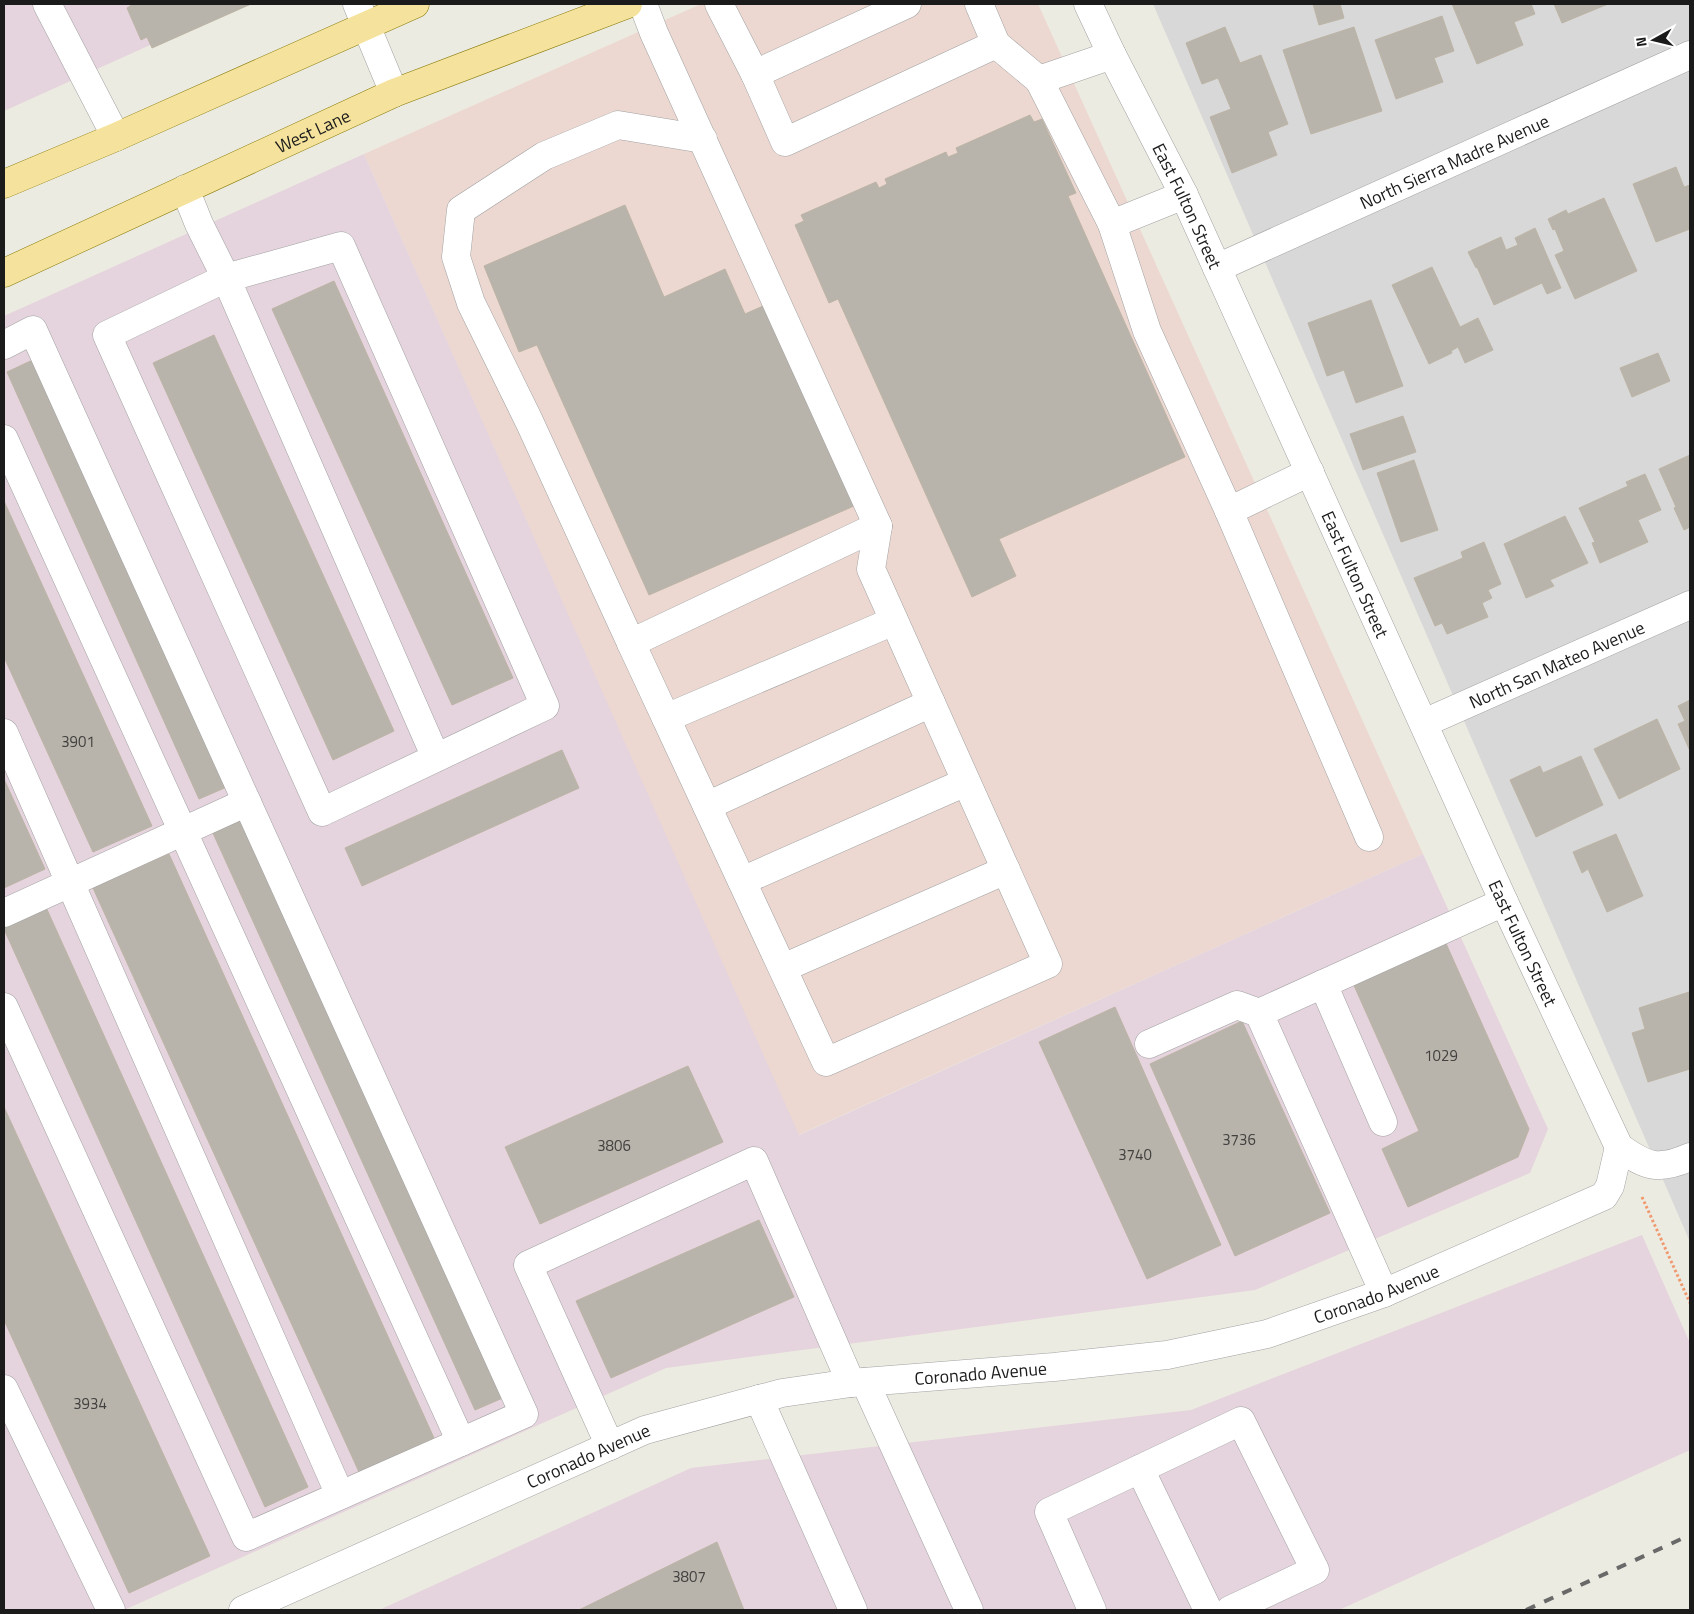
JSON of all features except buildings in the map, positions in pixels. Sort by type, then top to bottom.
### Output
[{"type":"main road","points":[[4,184],[116,137],[362,15],[415,4]]},
{"type":"main road","name":"West Lane","points":[[4,273],[394,92],[628,4]]},
{"type":"street","points":[[47,4],[116,137]]},
{"type":"street","points":[[642,4],[654,33],[704,139],[878,526],[870,569],[1048,964],[826,1062],[529,421],[471,303],[456,257],[461,210],[544,156],[618,125],[704,139]]},
{"type":"street","points":[[719,4],[755,74],[785,142],[996,44]]},
{"type":"street","points":[[755,74],[907,4]]},
{"type":"street","points":[[979,4],[996,44],[1039,80],[1112,224],[1146,331],[1229,511],[1369,837]]},
{"type":"street","name":"East Fulton Street","points":[[1088,4],[1184,195],[1504,902],[1619,1148]]},
{"type":"street","points":[[362,15],[394,92]]},
{"type":"street","points":[[1039,80],[1112,55]]},
{"type":"street","name":"North Sierra Madre Avenue","points":[[1217,268],[1690,55]]},
{"type":"street","points":[[185,189],[199,224],[226,278],[436,758]]},
{"type":"street","points":[[1112,224],[1184,195]]},
{"type":"street","points":[[341,246],[544,706],[322,812],[107,335],[226,278],[341,246]]},
{"type":"street","points":[[4,346],[33,330],[524,1414],[246,1537],[4,1007]]},
{"type":"street","points":[[4,439],[460,1442]]},
{"type":"street","points":[[1229,511],[1310,472]]},
{"type":"street","points":[[631,643],[878,526]]},
{"type":"street","name":"North San Mateo Avenue","points":[[1424,723],[1690,605]]},
{"type":"street","points":[[666,718],[894,621]]},
{"type":"street","points":[[707,806],[931,703]]},
{"type":"street","points":[[4,733],[340,1495]]},
{"type":"street","points":[[742,881],[966,782]]},
{"type":"street","points":[[4,913],[247,802]]},
{"type":"street","points":[[783,968],[1006,870]]},
{"type":"street","points":[[1149,1044],[1237,1005],[1259,1013],[1504,902]]},
{"type":"street","points":[[1323,984],[1383,1122]]},
{"type":"street","points":[[1259,1013],[1384,1293]]},
{"type":"street","points":[[1619,1148],[1635,1159],[1650,1165],[1663,1166],[1682,1160]]},
{"type":"street","name":"Coronado Avenue","points":[[244,1610],[645,1430],[759,1399],[782,1393],[858,1382],[1054,1367],[1167,1355],[1266,1334],[1384,1293],[1604,1196],[1610,1186],[1619,1148]]},
{"type":"street","points":[[610,1446],[528,1265],[754,1161],[858,1382],[969,1610]]},
{"type":"street","points":[[4,1389],[111,1610]]},
{"type":"street","points":[[759,1399],[853,1610]]},
{"type":"street","points":[[1092,1610],[1049,1512],[1240,1421],[1315,1570],[1230,1610]]},
{"type":"street","points":[[1140,1469],[1208,1610]]},
{"type":"path","points":[[1619,1148],[1690,1304]]},
{"type":"shaded area","points":[[4,4],[241,4],[4,111]]},
{"type":"shaded area","points":[[701,4],[1038,4],[1423,854],[798,1135],[364,154]]},
{"type":"shaded area","points":[[1153,4],[1690,4],[1690,1242]]},
{"type":"shaded area","points":[[364,154],[799,1135],[1423,854],[1548,1129],[1530,1173],[1255,1290],[666,1368],[124,1610],[4,1610],[4,316]]},
{"type":"shaded area","points":[[1642,1235],[1690,1343],[1690,1450],[1339,1610],[379,1610],[691,1468],[1191,1410]]},
{"type":"railway","points":[[1526,1610],[1690,1535]]}]
